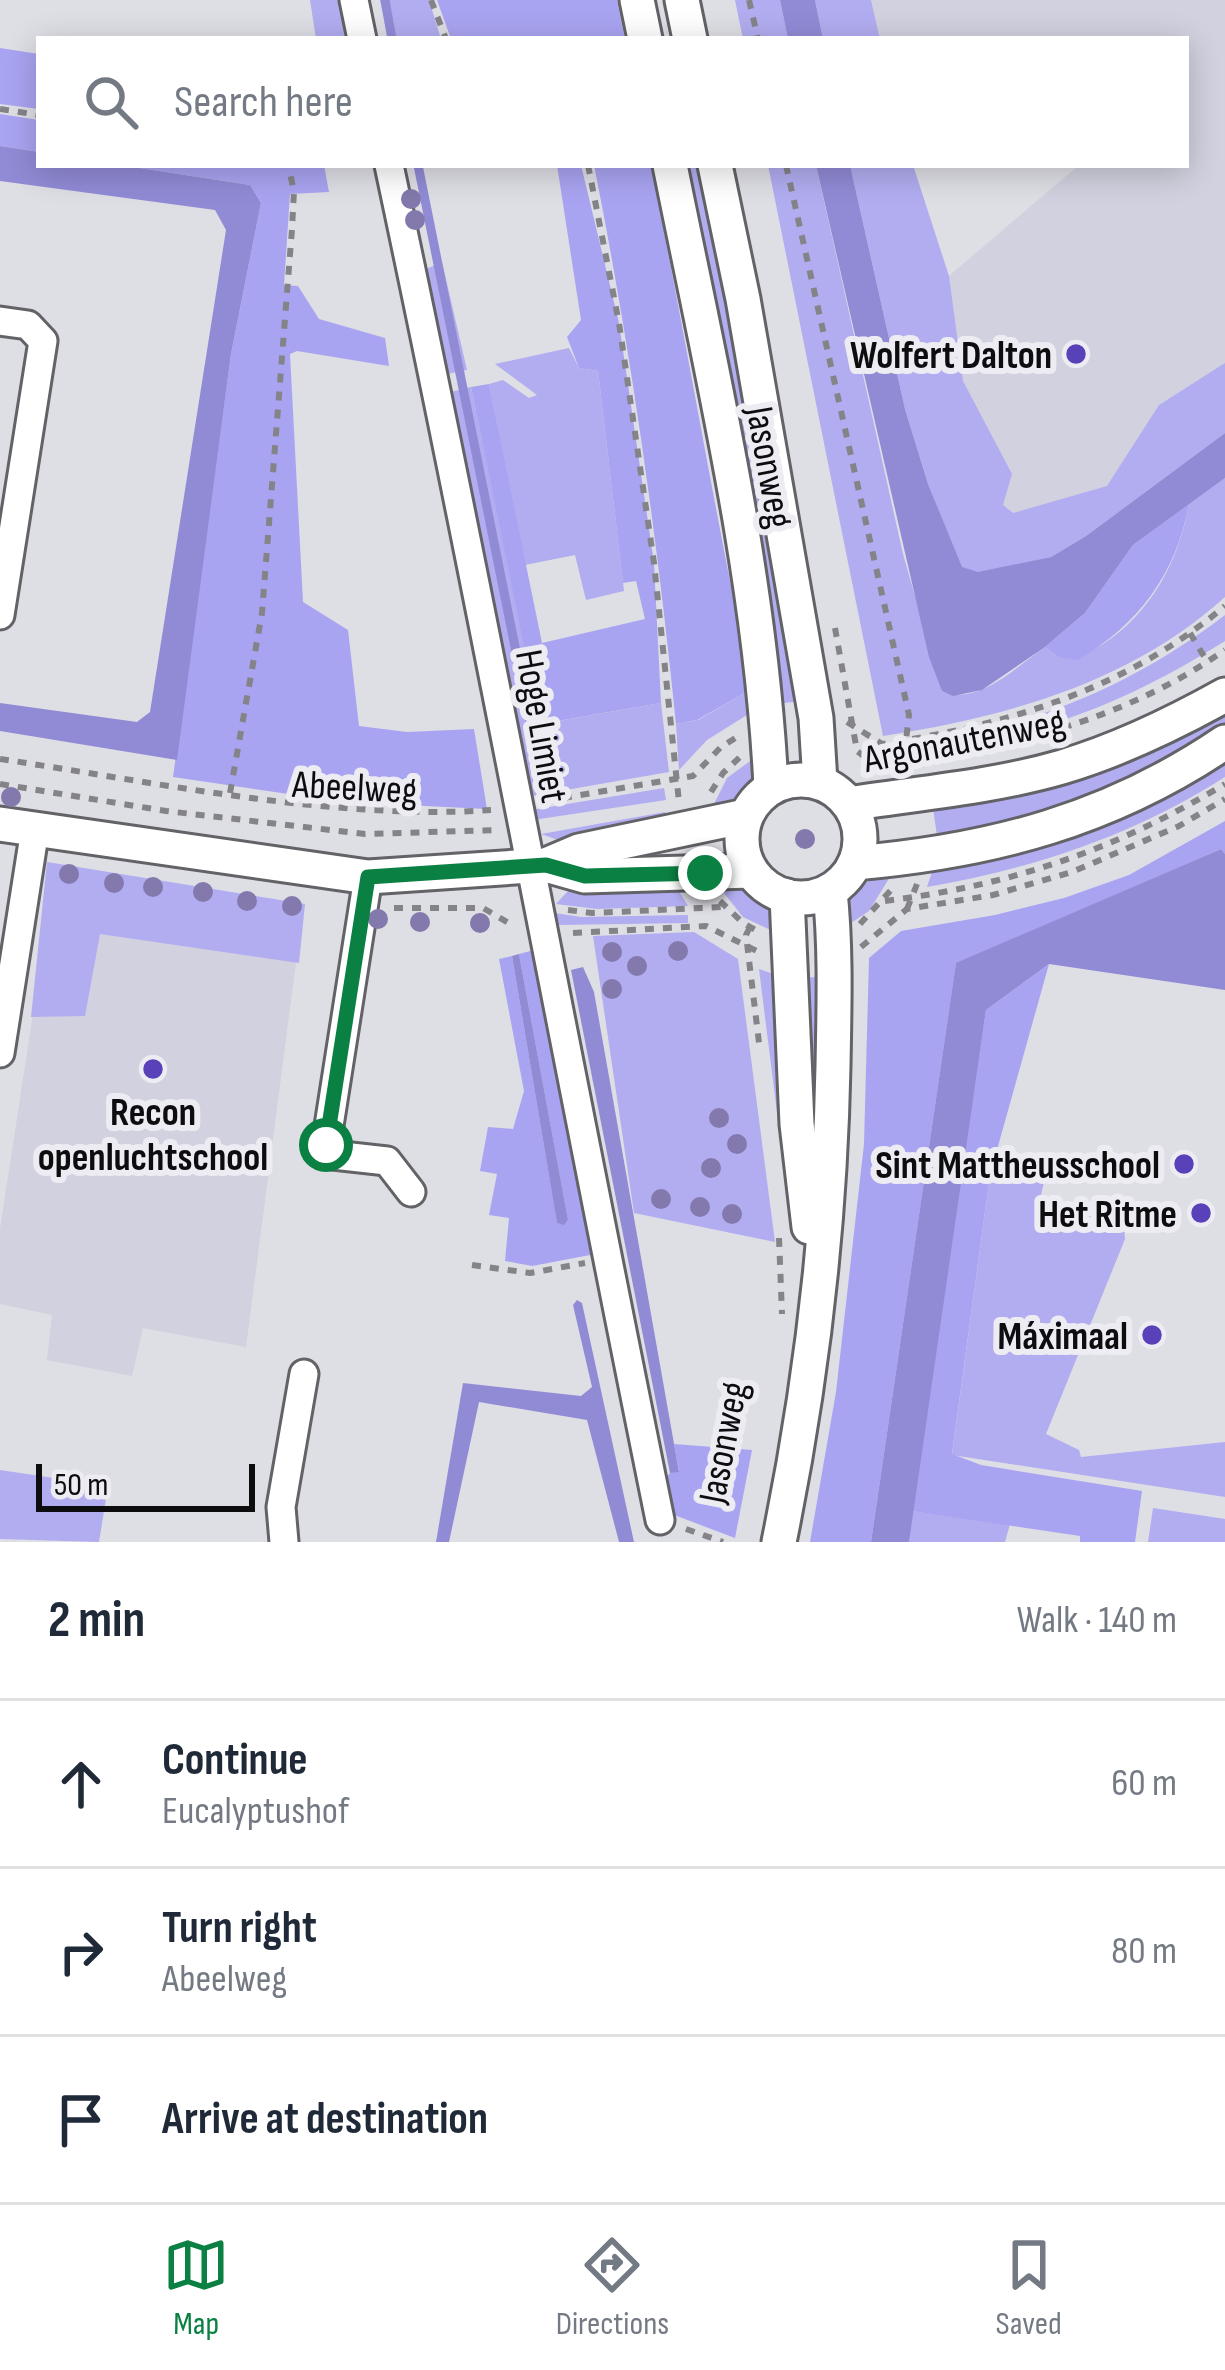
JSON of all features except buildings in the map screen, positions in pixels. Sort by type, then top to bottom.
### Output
[{"type":"street","points":[[354,0],[361,36]]},
{"type":"street","points":[[637,0],[644,36]]},
{"type":"street","points":[[682,0],[689,36]]},
{"type":"street","name":"Hoge Limiet","points":[[390,168],[471,549],[521,817],[538,865],[545,934],[606,1259],[661,1520]]},
{"type":"street","name":"Jasonweg","points":[[671,168],[736,500],[771,787]]},
{"type":"street","name":"Jasonweg","points":[[717,168],[816,727],[820,782]]},
{"type":"street","points":[[0,320],[28,325],[43,341],[0,615]]},
{"type":"street","name":"Argonautenweg","points":[[849,804],[890,774],[980,785],[1061,767],[1138,739],[1225,695]]},
{"type":"street","points":[[855,863],[1000,843],[1087,815],[1150,786],[1225,742]]},
{"type":"street","points":[[795,779],[820,782],[849,804],[860,833],[855,863],[830,891],[808,898],[787,896],[766,887],[751,871],[742,844],[746,816],[771,787],[795,779]]},
{"type":"street","points":[[0,824],[366,891],[538,865],[702,816],[746,816]]},
{"type":"street","points":[[0,1053],[35,829]]},
{"type":"street","points":[[538,865],[585,876],[751,871]]},
{"type":"street","points":[[366,891],[326,1145],[333,1155],[387,1161],[411,1192]]},
{"type":"street","name":"Jasonweg","points":[[779,1542],[818,1300],[832,1123],[830,891]]},
{"type":"street","name":"Jasonweg","points":[[787,896],[797,1124],[818,1300]]},
{"type":"street","points":[[284,1542],[281,1507],[304,1374]]},
{"type":"path","points":[[430,0],[445,36]]},
{"type":"path","points":[[749,0],[757,36]]},
{"type":"path","points":[[0,109],[36,115]]},
{"type":"path","points":[[230,794],[262,613],[292,229],[290,168]]},
{"type":"path","points":[[589,168],[620,323],[654,562],[675,779]]},
{"type":"path","points":[[787,168],[909,716],[906,740]]},
{"type":"path","points":[[816,727],[852,722],[882,744],[982,726],[1076,696],[1126,672],[1225,607]]},
{"type":"path","points":[[1190,633],[1208,662]]},
{"type":"path","name":"Argonautenweg","points":[[935,758],[1062,730],[1120,708],[1225,650]]},
{"type":"path","points":[[816,727],[856,751]]},
{"type":"path","points":[[0,759],[230,794],[396,812],[487,811],[521,817],[693,776],[721,748],[767,730]]},
{"type":"path","points":[[702,816],[723,773],[767,730]]},
{"type":"path","name":"Argonautenweg","points":[[865,760],[890,774],[912,761]]},
{"type":"path","name":"Abeelweg","points":[[0,784],[166,811],[365,834],[521,817]]},
{"type":"path","points":[[834,948],[857,950],[907,909],[993,895],[1072,872],[1179,826],[1225,799]]},
{"type":"path","points":[[659,807],[697,802],[702,816]]},
{"type":"path","points":[[834,948],[874,913],[896,881],[904,859]]},
{"type":"path","points":[[705,873],[724,907],[791,952]]},
{"type":"path","points":[[366,891],[399,909],[483,908],[530,934],[706,926],[748,949],[791,952]]},
{"type":"path","points":[[749,927],[761,1062]]},
{"type":"path","points":[[779,1220],[782,1313]]},
{"type":"path","points":[[472,1265],[530,1273],[606,1259]]},
{"type":"path","points":[[661,1520],[722,1542]]},
{"type":"shaded area","points":[[310,0],[342,0],[349,36],[316,36]]},
{"type":"shaded area","points":[[380,0],[429,0],[440,36],[387,36]]},
{"type":"shaded area","points":[[437,0],[617,0],[624,36],[450,36]]},
{"type":"shaded area","points":[[735,0],[780,0],[787,36],[742,36]]},
{"type":"shaded area","points":[[780,0],[815,0],[822,36],[787,36]]},
{"type":"shaded area","points":[[815,0],[871,0],[879,36],[822,36]]},
{"type":"shaded area","name":"Wolfert Dalton","points":[[871,0],[1225,0],[1225,407],[1102,496],[984,541],[912,301],[949,276],[1075,168],[1189,168],[1189,36],[879,36]]},
{"type":"shaded area","points":[[0,48],[36,54],[36,109],[0,104]]},
{"type":"shaded area","points":[[0,114],[36,120],[36,152],[0,146]]},
{"type":"shaded area","points":[[0,146],[36,152],[36,168],[140,168],[250,185],[261,203],[231,354],[177,760],[0,731],[0,703],[137,722],[150,712],[226,230],[215,210],[0,181]]},
{"type":"shaded area","points":[[140,168],[325,168],[329,192],[290,194],[284,285],[298,286],[319,319],[385,338],[389,366],[297,351],[290,354],[303,602],[348,630],[359,726],[407,732],[474,729],[487,809],[343,802],[173,777],[231,354],[261,203],[250,185]]},
{"type":"shaded area","points":[[557,168],[582,168],[619,323],[654,563],[661,703],[540,724],[471,387],[489,384],[542,643],[645,619],[636,581],[623,583],[598,371],[579,368],[567,337],[581,320]]},
{"type":"shaded area","points":[[595,168],[652,168],[752,689],[697,720],[676,724],[642,443]]},
{"type":"shaded area","points":[[685,168],[700,168],[802,701],[775,704]]},
{"type":"shaded area","points":[[769,168],[817,168],[903,554],[942,691],[969,694],[1045,647],[1058,657],[1087,651],[1120,631],[1161,583],[1189,504],[1225,478],[1225,597],[1188,627],[1149,652],[1064,692],[975,718],[883,736]]},
{"type":"shaded area","points":[[817,168],[851,168],[905,409],[928,484],[962,567],[978,572],[1051,557],[1225,433],[1225,478],[1133,545],[1085,613],[1045,647],[982,690],[953,696],[942,691],[929,657]]},
{"type":"shaded area","points":[[851,168],[914,168],[949,276],[963,381],[1012,474],[1003,505],[1013,513],[1107,486],[1159,405],[1225,363],[1225,433],[1051,557],[978,573],[961,567],[905,409]]},
{"type":"shaded area","points":[[442,262],[467,370],[442,375],[424,270]]},
{"type":"shaded area","points":[[569,348],[579,368],[598,371],[624,591],[586,600],[575,555],[525,565],[489,384],[503,380],[529,398],[537,395],[495,364]]},
{"type":"shaded area","points":[[471,387],[541,724],[661,703],[669,772],[526,797],[446,393]]},
{"type":"shaded area","points":[[1189,504],[1164,575],[1119,630],[1078,660],[1058,657],[1045,647],[1085,613],[1133,545]]},
{"type":"shaded area","points":[[1225,615],[1225,641],[1118,699],[1049,725],[931,752],[930,742],[1048,712],[1122,680]]},
{"type":"shaded area","points":[[752,689],[755,710],[707,740],[679,770],[676,724],[698,720]]},
{"type":"shaded area","points":[[1225,713],[1225,731],[1101,799],[938,843],[932,801]]},
{"type":"shaded area","points":[[761,753],[746,792],[710,812],[727,778]]},
{"type":"shaded area","points":[[1225,754],[1225,777],[1118,833],[1006,870],[927,887],[935,863]]},
{"type":"shaded area","points":[[664,788],[666,800],[533,820],[531,810]]},
{"type":"shaded area","points":[[665,812],[667,823],[558,840],[541,834]]},
{"type":"shaded area","points":[[1225,821],[1225,854],[1221,849],[956,964],[871,1542],[810,1542],[836,1392],[864,1144],[869,958],[901,931],[995,915],[1129,875]]},
{"type":"shaded area","points":[[1221,849],[1225,854],[1225,990],[1049,964],[986,1010],[909,1542],[871,1542],[956,963]]},
{"type":"shaded area","points":[[47,862],[305,904],[299,963],[100,934],[85,1016],[31,1017]]},
{"type":"shaded area","name":"Recon openluchtschool","points":[[55,871],[303,908],[246,1347],[143,1328],[132,1376],[47,1360],[52,1315],[0,1304],[0,1229]]},
{"type":"shaded area","points":[[893,872],[869,911],[845,927],[847,906],[857,890]]},
{"type":"shaded area","points":[[674,883],[688,906],[597,909],[556,904],[578,887]]},
{"type":"shaded area","points":[[716,883],[739,886],[756,896],[777,933],[743,917]]},
{"type":"shaded area","points":[[555,913],[581,917],[688,915],[688,923],[558,925]]},
{"type":"shaded area","points":[[694,932],[738,959],[775,1242],[634,1213],[593,936]]},
{"type":"shaded area","points":[[534,950],[593,1249],[590,1255],[532,1266],[505,1261],[509,1218],[489,1215],[497,1174],[480,1171],[488,1127],[513,1129],[524,1091],[499,959],[512,956],[557,1222],[568,1221],[519,954]]},
{"type":"shaded area","points":[[519,954],[568,1220],[564,1225],[557,1223],[512,956]]},
{"type":"shaded area","points":[[1049,964],[990,1175],[952,1454],[981,1465],[1142,1491],[1135,1542],[1080,1542],[1080,1536],[911,1511],[986,1010]]},
{"type":"shaded area","points":[[583,967],[594,992],[679,1472],[670,1473],[571,970]]},
{"type":"shaded area","points":[[759,969],[782,977],[791,1224]]},
{"type":"shaded area","points":[[823,976],[813,1176],[805,978]]},
{"type":"shaded area","points":[[990,1175],[1044,1182],[1041,1195],[1048,1204],[1123,1216],[1125,1239],[1046,1434],[1079,1450],[1081,1457],[1225,1442],[1225,1497],[952,1455]]},
{"type":"shaded area","points":[[577,1300],[582,1303],[634,1542],[619,1542],[587,1420],[479,1402],[449,1542],[436,1542],[463,1383],[581,1396],[592,1387],[573,1305]]},
{"type":"shaded area","points":[[674,1444],[752,1450],[735,1538],[669,1513],[663,1483],[670,1473],[679,1471]]},
{"type":"shaded area","points":[[0,1470],[108,1486],[99,1542],[0,1539]]},
{"type":"shaded area","points":[[1153,1508],[1225,1519],[1225,1542],[1148,1542]]},
{"type":"shaded area","points":[[911,1511],[1010,1524],[1005,1542],[909,1542]]},
{"type":"waterway","points":[[385,0],[391,36]]},
{"type":"waterway","points":[[419,168],[537,756]]},
{"type":"place","name":"Wolfert Dalton","points":[[1076,354]]},
{"type":"place","name":"Recon openluchtschool","points":[[153,1069]]},
{"type":"place","name":"Sint Mattheusschool","points":[[1184,1164]]},
{"type":"place","name":"Het Ritme","points":[[1201,1213]]},
{"type":"place","name":"Máximaal","points":[[1152,1335]]},
{"type":"route","points":[[326,1145],[368,877],[546,865],[585,876],[705,873]]}]
